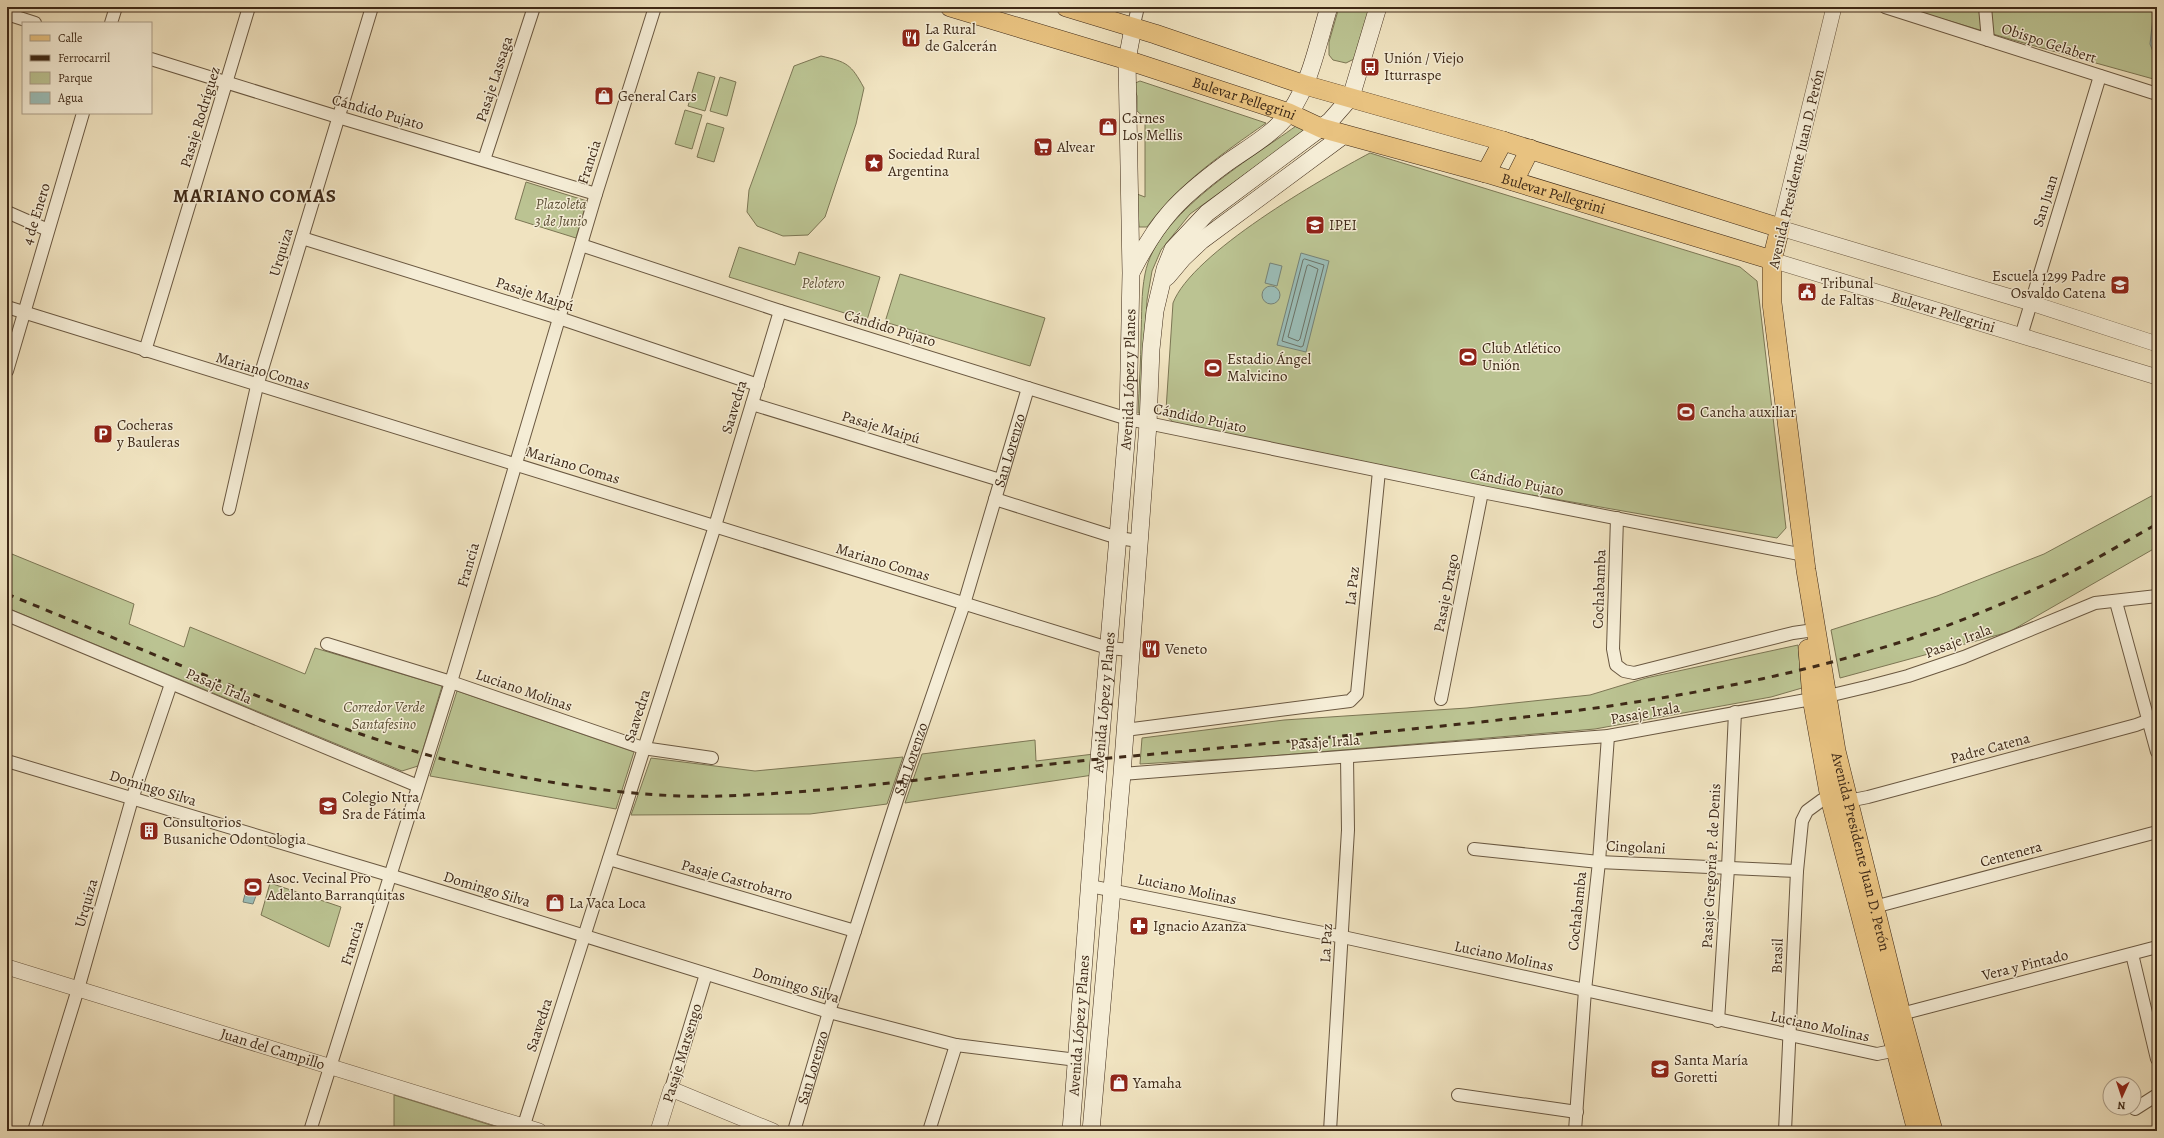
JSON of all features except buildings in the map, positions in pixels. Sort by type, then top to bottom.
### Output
[{"type":"main road","name":"Bulevar Pellegrini","points":[[950,7],[1127,60],[1289,113],[1321,128],[1486,173],[1772,260]]},
{"type":"main road","points":[[1066,7],[1305,85],[1530,149],[1780,228]]},
{"type":"main road","name":"Avenida López y Planes","points":[[1131,273],[1148,240],[1173,206],[1196,186],[1276,126],[1289,113],[1305,85],[1329,7]]},
{"type":"main road","points":[[1351,97],[1378,7]]},
{"type":"main road","points":[[1127,60],[1133,28]]},
{"type":"main road","name":"Avenida López y Planes","points":[[1071,1131],[1108,648],[1128,419],[1131,273],[1127,60]]},
{"type":"main road","name":"Avenida López y Planes","points":[[1091,1131],[1122,774],[1124,730],[1148,424],[1154,322],[1165,269],[1173,250],[1207,213],[1321,128],[1339,113],[1351,97]]},
{"type":"main road","name":"Avenida López y Planes","points":[[1161,286],[1183,258],[1202,241],[1344,134]]},
{"type":"main road","points":[[1486,173],[1503,141]]},
{"type":"main road","points":[[1514,182],[1530,149]]},
{"type":"main road","name":"Avenida Presidente Juan D. Perón","points":[[1780,228],[1772,260],[1772,303],[1805,562],[1820,697]]},
{"type":"main road","name":"Avenida Presidente Juan D. Perón","points":[[1805,562],[1807,631],[1839,799],[1903,1049],[1918,1131]]},
{"type":"main road","name":"Avenida Presidente Juan D. Perón","points":[[1839,799],[1874,907],[1901,1014],[1903,1049],[1933,1131]]},
{"type":"street","points":[[111,22],[116,7]]},
{"type":"street","name":"Pasaje Rodríguez","points":[[145,351],[249,7]]},
{"type":"street","name":"Urquiza","points":[[229,509],[256,386],[372,7]]},
{"type":"street","name":"Pasaje Lassaga","points":[[484,160],[534,7]]},
{"type":"street","name":"Francia","points":[[310,1131],[389,875],[451,682],[514,464],[582,245],[596,194],[655,7]]},
{"type":"street","points":[[1133,28],[1138,7]]},
{"type":"street","name":"Avenida Presidente Juan D. Perón","points":[[1780,228],[1834,7]]},
{"type":"street","name":"Obispo Gelabert","points":[[1885,7],[2157,94]]},
{"type":"street","points":[[1985,7],[1988,40]]},
{"type":"street","points":[[7,14],[32,22]]},
{"type":"street","name":"Cándido Pujato","points":[[152,59],[338,118],[596,194]]},
{"type":"street","name":"San Juan","points":[[2021,336],[2100,76]]},
{"type":"street","name":"4 de Enero","points":[[7,371],[84,114]]},
{"type":"street","points":[[7,212],[48,230]]},
{"type":"street","points":[[1780,228],[2031,303],[2157,344]]},
{"type":"street","name":"Pasaje Maipú","points":[[302,238],[559,318],[758,385]]},
{"type":"street","name":"Cándido Pujato","points":[[582,245],[780,311],[1128,419],[1482,492],[1617,518],[1805,562]]},
{"type":"street","name":"Bulevar Pellegrini","points":[[1772,260],[2157,377]]},
{"type":"street","name":"Mariano Comas","points":[[7,307],[256,386],[514,464],[1108,648],[1131,650]]},
{"type":"street","name":"Saavedra","points":[[523,1129],[715,526],[780,311]]},
{"type":"street","name":"San Lorenzo","points":[[794,1131],[829,1012],[903,781],[964,604],[1028,388]]},
{"type":"street","name":"Pasaje Maipú","points":[[752,404],[1000,480]]},
{"type":"street","name":"La Paz","points":[[1124,730],[1350,701],[1357,694],[1379,471]]},
{"type":"street","name":"Pasaje Drago","points":[[1441,699],[1482,492]]},
{"type":"street","points":[[995,499],[1118,538],[1139,541]]},
{"type":"street","name":"Cochabamba","points":[[1617,518],[1613,649],[1616,665],[1624,671],[1634,673],[1793,633],[1807,631]]},
{"type":"street","name":"Pasaje Irala","points":[[1122,774],[1608,736],[1820,697],[1900,678],[1964,657],[2095,603],[2116,602],[2157,596]]},
{"type":"street","points":[[2116,602],[2153,719],[2157,752]]},
{"type":"street","name":"Pasaje Irala","points":[[7,615],[418,786]]},
{"type":"street","name":"Luciano Molinas","points":[[327,644],[451,682],[644,748],[712,758]]},
{"type":"street","name":"Urquiza","points":[[34,1131],[78,989],[132,799],[171,684]]},
{"type":"street","name":"Pasaje Gregoria P. de Denis","points":[[1718,1021],[1728,868],[1735,712]]},
{"type":"street","name":"Padre Catena","points":[[1839,799],[2153,719]]},
{"type":"street","name":"Cochabamba","points":[[1575,1131],[1585,990],[1599,862],[1608,736]]},
{"type":"street","name":"La Paz","points":[[1330,1131],[1343,937],[1348,830],[1347,757]]},
{"type":"street","name":"Domingo Silva","points":[[7,760],[132,799],[389,875],[829,1012],[956,1045],[1077,1060]]},
{"type":"street","name":"Brasil","points":[[1785,1131],[1797,871],[1802,821],[1807,811],[1815,803],[1839,799]]},
{"type":"street","name":"Centenera","points":[[1874,907],[2157,832]]},
{"type":"street","name":"Cingolani","points":[[1474,849],[1599,862],[1797,871]]},
{"type":"street","name":"Pasaje Castrobarro","points":[[610,859],[855,931]]},
{"type":"street","name":"Luciano Molinas","points":[[1090,886],[1343,937],[1718,1021],[1877,1054],[1903,1049]]},
{"type":"street","name":"Vera y Pintado","points":[[1901,1014],[2157,947]]},
{"type":"street","points":[[2132,954],[2157,1060]]},
{"type":"street","name":"Juan del Campillo","points":[[7,967],[523,1129],[539,1131]]},
{"type":"street","name":"Pasaje Marsengo","points":[[658,1131],[706,974]]},
{"type":"street","points":[[929,1131],[956,1045]]},
{"type":"street","points":[[671,1089],[774,1131]]},
{"type":"street","points":[[1458,1095],[1577,1112]]},
{"type":"street","points":[[2142,1105],[2157,1095]]},
{"type":"green space","points":[[1339,7],[1371,7],[1354,59],[1346,63],[1333,60],[1329,55],[1329,42]]},
{"type":"green space","points":[[1903,7],[2157,7],[2157,80],[2013,40]]},
{"type":"green space","points":[[821,56],[843,62],[852,69],[864,88],[856,124],[825,217],[808,235],[783,236],[757,226],[747,212],[749,190],[794,66]]},
{"type":"green space","points":[[698,72],[715,77],[705,111],[688,106]]},
{"type":"green space","points":[[720,77],[736,82],[727,116],[710,111]]},
{"type":"green space","points":[[1140,81],[1266,123],[1217,158],[1187,183],[1159,211],[1147,227],[1139,227],[1137,194],[1145,197],[1145,118],[1137,111],[1137,96],[1133,84]]},
{"type":"green space","points":[[685,110],[702,115],[692,149],[675,144]]},
{"type":"green space","points":[[707,123],[724,128],[714,162],[697,157]]},
{"type":"green space","points":[[1296,126],[1306,130],[1190,214],[1161,250],[1152,271],[1147,300],[1141,413],[1138,413],[1143,289],[1145,274],[1153,252],[1167,230],[1185,210],[1207,190]]},
{"type":"green space","name":"Club Atlético Unión","points":[[1370,153],[1740,267],[1757,281],[1786,528],[1777,538],[1532,495],[1531,497],[1327,454],[1181,427],[1171,420],[1166,410],[1173,303],[1185,283],[1205,262],[1231,240],[1260,219],[1321,180]]},
{"type":"green space","name":"Plazoleta 3 de Junio","points":[[526,182],[587,201],[576,238],[515,219]]},
{"type":"green space","name":"Pelotero","points":[[739,247],[795,265],[799,252],[880,277],[867,320],[729,277]]},
{"type":"green space","points":[[900,274],[1045,318],[1030,366],[885,322]]},
{"type":"green space","points":[[2157,493],[2157,547],[2009,632],[1840,678],[1831,630],[1937,596],[2044,554]]},
{"type":"green space","name":"Corredor Verde Santafesino","points":[[7,552],[134,604],[129,624],[184,647],[190,627],[305,674],[315,648],[442,686],[418,766],[402,771],[7,608]]},
{"type":"green space","points":[[1798,645],[1802,688],[1771,697],[1595,729],[1258,757],[1140,764],[1142,738],[1284,720],[1467,708],[1590,695],[1646,678]]},
{"type":"green space","name":"Corredor Verde Santafesino","points":[[457,691],[634,752],[616,809],[430,776]]},
{"type":"green space","points":[[1035,740],[1036,761],[1094,754],[1093,775],[905,803],[922,754]]},
{"type":"green space","points":[[903,757],[887,804],[810,814],[631,815],[651,758],[755,771]]},
{"type":"green space","points":[[270,883],[341,907],[329,947],[261,915]]},
{"type":"green space","points":[[394,1095],[500,1128],[501,1131],[394,1131]]},
{"type":"water","points":[[2157,7],[2157,62],[2150,44],[2154,8]]},
{"type":"water","points":[[1301,253],[1329,261],[1306,352],[1277,345]]},
{"type":"water","points":[[1270,263],[1282,266],[1277,286],[1265,283]]},
{"type":"water","points":[[1271,286],[1277,289],[1280,295],[1277,301],[1271,304],[1265,301],[1262,295],[1265,289]]},
{"type":"water","name":"Asoc. Vecinal Pro Adelanto Barranquitas","points":[[249,878],[261,882],[253,904],[243,902]]},
{"type":"railway","points":[[7,594],[280,705],[351,731],[422,753],[496,772],[579,787],[674,796],[721,796],[821,790],[1071,762],[1483,722],[1605,707],[1726,686],[1845,658],[1904,641],[1946,626],[1988,610],[2049,583],[2157,524]]},
{"type":"place","name":"La Rural de Galcerán","points":[[911,38]]},
{"type":"place","name":"Unión / Viejo Iturraspe","points":[[1370,67]]},
{"type":"place","name":"General Cars","points":[[604,96]]},
{"type":"place","name":"Carnes Los Mellis","points":[[1108,127]]},
{"type":"place","name":"Alvear","points":[[1043,147]]},
{"type":"place","name":"Sociedad Rural Argentina","points":[[874,163]]},
{"type":"place","name":"IPEI","points":[[1315,225]]},
{"type":"place","name":"Escuela 1299 Padre Osvaldo Catena","points":[[2120,285]]},
{"type":"place","name":"Tribunal de Faltas","points":[[1807,292]]},
{"type":"place","name":"Club Atlético Unión","points":[[1468,357]]},
{"type":"place","name":"Estadio Ángel Malvicino","points":[[1213,368]]},
{"type":"place","name":"Cancha auxiliar","points":[[1686,412]]},
{"type":"place","name":"Cocheras y Bauleras","points":[[103,434]]},
{"type":"place","name":"Veneto","points":[[1151,649]]},
{"type":"place","name":"Colegio Ntra Sra de Fátima","points":[[328,806]]},
{"type":"place","name":"Consultorios Busaniche Odontologia","points":[[149,831]]},
{"type":"place","name":"Asoc. Vecinal Pro Adelanto Barranquitas","points":[[253,887]]},
{"type":"place","name":"La Vaca Loca","points":[[555,903]]},
{"type":"place","name":"Ignacio Azanza","points":[[1139,926]]},
{"type":"place","name":"Santa María Goretti","points":[[1660,1069]]},
{"type":"place","name":"Yamaha","points":[[1119,1083]]},
{"type":"district","name":"MARIANO COMAS","points":[[255,195]]}]
